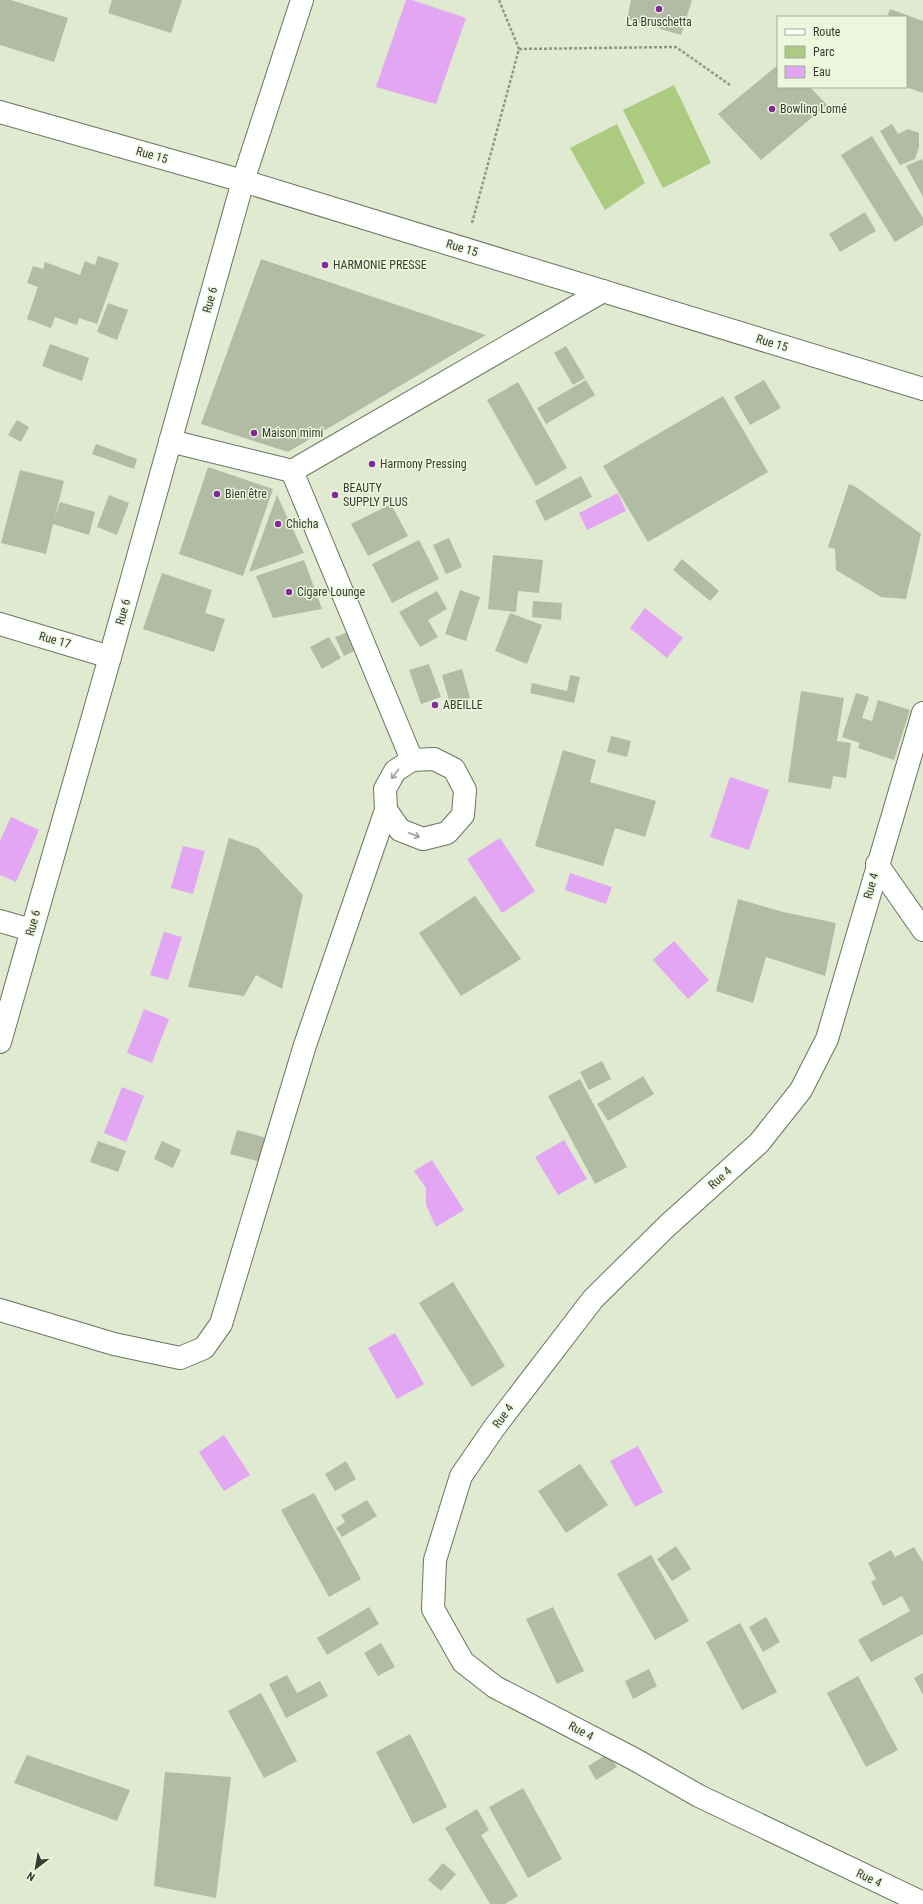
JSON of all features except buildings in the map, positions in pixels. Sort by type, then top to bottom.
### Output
[{"type":"street","name":"Rue 6","points":[[0,1042],[110,657],[243,181],[302,0]]},
{"type":"street","name":"Rue 15","points":[[0,112],[243,181],[923,389]]},
{"type":"street","points":[[170,441],[292,472],[603,291]]},
{"type":"street","points":[[292,472],[412,760]]},
{"type":"street","name":"Rue 17","points":[[0,624],[110,657]]},
{"type":"street","name":"Rue 4","points":[[923,713],[916,762],[877,864],[827,1039],[801,1090],[759,1143],[667,1226],[592,1299],[494,1428],[461,1476],[435,1560],[433,1609],[463,1662],[495,1687],[634,1759],[699,1796],[923,1903]]},
{"type":"street","points":[[0,1310],[114,1344],[180,1358],[204,1348],[221,1324],[305,1045],[386,810],[385,789],[394,771],[412,760],[434,759],[454,769],[465,790],[462,815],[447,833],[423,839],[400,830],[386,810]]},
{"type":"street","points":[[877,864],[923,930]]},
{"type":"street","points":[[0,921],[31,930]]},
{"type":"path","points":[[465,249],[519,49],[499,0]]},
{"type":"path","points":[[519,49],[676,47],[730,85]]},
{"type":"green space","points":[[674,85],[711,163],[663,188],[623,110]]},
{"type":"green space","points":[[617,124],[645,183],[605,210],[570,148]]},
{"type":"water","points":[[406,0],[412,0],[466,18],[436,104],[376,87]]},
{"type":"water","points":[[618,493],[626,511],[587,530],[579,513]]},
{"type":"water","points":[[645,608],[683,638],[667,658],[630,628]]},
{"type":"water","points":[[730,777],[769,790],[749,850],[710,837]]},
{"type":"water","points":[[11,817],[39,830],[16,882],[0,875],[0,841]]},
{"type":"water","points":[[500,838],[535,891],[502,913],[467,859]]},
{"type":"water","points":[[183,846],[205,851],[193,894],[171,888]]},
{"type":"water","points":[[570,873],[612,887],[606,904],[565,890]]},
{"type":"water","points":[[164,932],[182,937],[168,980],[150,975]]},
{"type":"water","points":[[674,941],[709,980],[688,999],[653,960]]},
{"type":"water","points":[[144,1009],[169,1019],[152,1063],[127,1053]]},
{"type":"water","points":[[122,1087],[144,1096],[126,1142],[104,1133]]},
{"type":"water","points":[[564,1140],[587,1179],[558,1195],[535,1157]]},
{"type":"water","points":[[432,1160],[464,1210],[436,1227],[426,1205],[426,1188],[414,1171]]},
{"type":"water","points":[[395,1333],[424,1384],[397,1399],[368,1348]]},
{"type":"water","points":[[224,1435],[250,1475],[224,1491],[199,1452]]},
{"type":"water","points":[[638,1446],[663,1492],[635,1507],[610,1461]]},
{"type":"place","name":"La Bruschetta","points":[[659,9]]},
{"type":"place","name":"Bowling Lomé","points":[[772,109]]},
{"type":"place","name":"HARMONIE PRESSE","points":[[325,265]]},
{"type":"place","name":"Maison mimi","points":[[254,433]]},
{"type":"place","name":"Harmony Pressing","points":[[372,464]]},
{"type":"place","name":"Bien être","points":[[217,494]]},
{"type":"place","name":"BEAUTY SUPPLY PLUS","points":[[335,495]]},
{"type":"place","name":"Chicha","points":[[278,524]]},
{"type":"place","name":"Cigare Lounge","points":[[289,592]]},
{"type":"place","name":"ABEILLE","points":[[435,705]]}]
